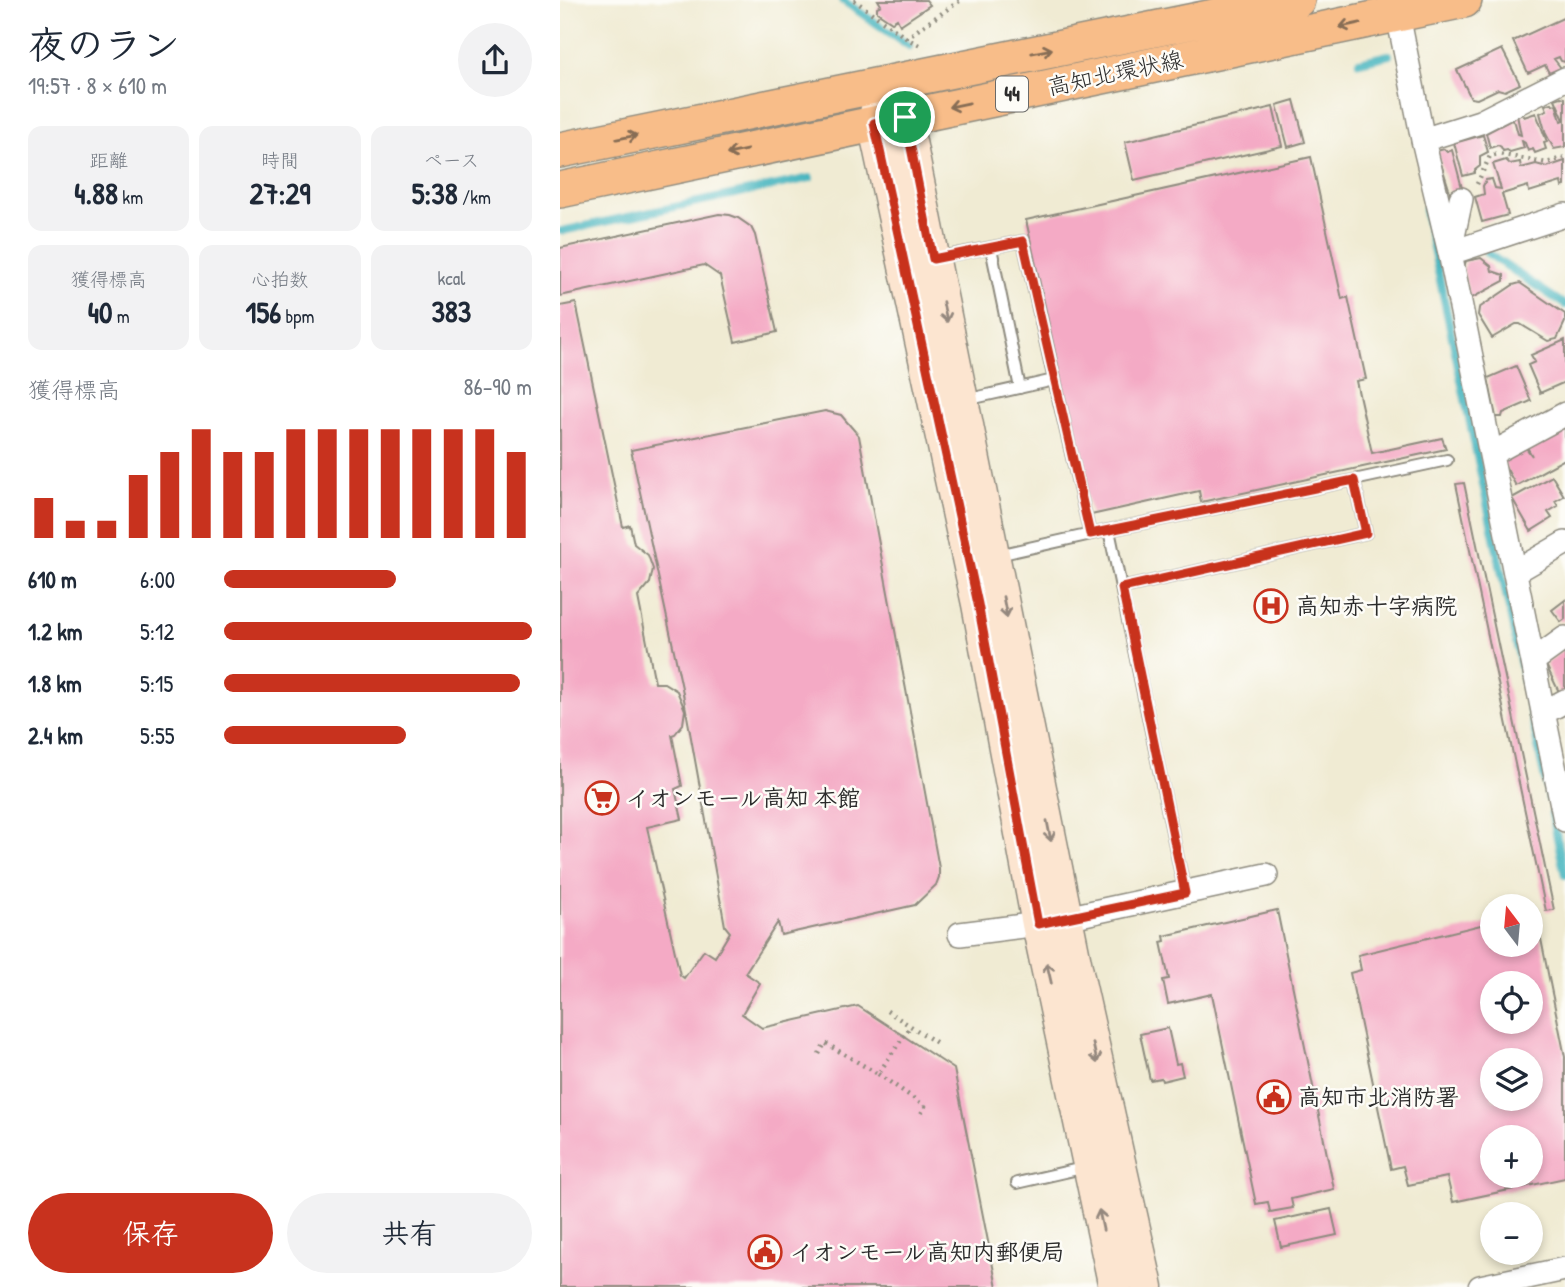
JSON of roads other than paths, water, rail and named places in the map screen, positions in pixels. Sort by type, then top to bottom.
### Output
[{"type":"main road","name":"高知北環状線","points":[[560,150],[1297,0]]},
{"type":"main road","name":"高知北環状線","points":[[560,190],[1398,7],[1464,0]]},
{"type":"street","points":[[1398,7],[1423,140],[1450,253],[1565,820]]},
{"type":"street","points":[[1423,140],[1480,122],[1565,79]]},
{"type":"street","points":[[883,83],[978,604],[1052,921],[1147,1287]]},
{"type":"street","points":[[889,120],[933,259],[995,555],[1090,1167],[1115,1287]]},
{"type":"street","points":[[1450,253],[1461,199]]},
{"type":"street","points":[[1450,253],[1565,215]]},
{"type":"street","points":[[1491,454],[1565,414]]},
{"type":"street","points":[[1515,572],[1565,543]]},
{"type":"street","points":[[1533,661],[1565,638]]},
{"type":"street","points":[[1545,723],[1565,701]]},
{"type":"street","points":[[1545,723],[1565,751]]},
{"type":"street","points":[[960,934],[1052,921],[1266,875]]},
{"type":"street","points":[[1480,1287],[1565,1269]]},
{"type":"lane","points":[[933,259],[1023,241],[1090,534]]},
{"type":"lane","points":[[990,248],[1020,388]]},
{"type":"lane","points":[[963,401],[1054,380]]},
{"type":"lane","points":[[995,555],[1447,460]]},
{"type":"lane","points":[[1122,588],[1366,533],[1354,480]]},
{"type":"lane","points":[[1109,530],[1185,893]]},
{"type":"lane","points":[[1017,1183],[1090,1167]]},
{"type":"waterway","points":[[842,0],[909,46]]},
{"type":"waterway","points":[[1359,62],[1389,55]]},
{"type":"waterway","points":[[562,231],[810,178]]},
{"type":"waterway","points":[[1425,209],[1549,798]]},
{"type":"waterway","points":[[1487,253],[1565,305]]},
{"type":"waterway","points":[[1552,814],[1565,875]]},
{"type":"place","name":"高知赤十字病院","points":[[1271,606]]},
{"type":"place","name":"イオンモール高知 本館","points":[[602,798]]},
{"type":"place","name":"高知市北消防署","points":[[1274,1097]]},
{"type":"place","name":"イオンモール高知内郵便局","points":[[765,1252]]}]
